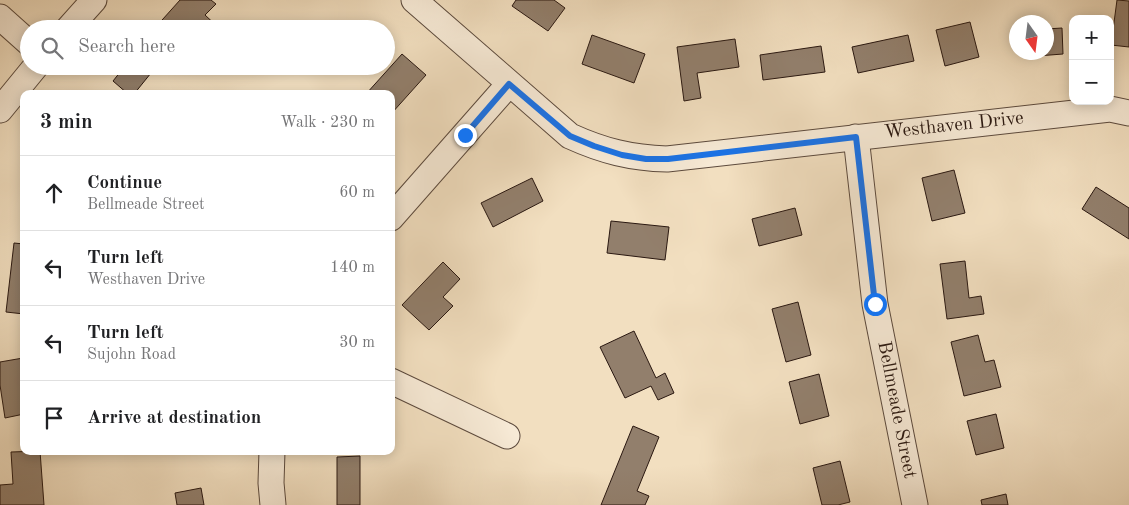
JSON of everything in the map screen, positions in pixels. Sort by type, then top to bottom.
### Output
[{"type":"street","points":[[76,20],[94,0]]},
{"type":"street","name":"Westhaven Drive","points":[[414,0],[570,136],[622,155],[646,159],[668,159],[1110,110],[1129,112]]},
{"type":"street","points":[[0,17],[20,34]]},
{"type":"street","points":[[0,110],[29,75]]},
{"type":"street","points":[[395,213],[509,84]]},
{"type":"street","name":"Bellmeade Street","points":[[856,137],[875,304],[915,505]]},
{"type":"street","points":[[395,383],[507,436]]},
{"type":"street","points":[[272,455],[271,483],[273,505]]},
{"type":"building","points":[[180,0],[211,0],[216,4],[205,15],[210,20],[162,20]]},
{"type":"building","points":[[516,0],[554,0],[565,8],[548,31],[512,6]]},
{"type":"building","points":[[1117,0],[1129,1],[1129,47],[1114,45],[1114,22]]},
{"type":"building","points":[[970,22],[979,57],[945,66],[936,30]]},
{"type":"building","points":[[1054,28],[1062,28],[1063,54],[1054,55]]},
{"type":"building","points":[[592,35],[645,54],[634,83],[582,64]]},
{"type":"building","points":[[908,35],[914,61],[858,73],[852,47]]},
{"type":"building","points":[[735,39],[739,67],[697,73],[701,98],[684,101],[677,47]]},
{"type":"building","points":[[821,46],[825,72],[763,80],[760,55]]},
{"type":"building","points":[[402,54],[426,75],[395,110],[395,90],[370,90],[383,75],[395,75],[395,62]]},
{"type":"building","points":[[118,75],[149,75],[137,90],[123,90],[113,81]]},
{"type":"building","points":[[954,170],[965,213],[932,221],[922,178]]},
{"type":"building","points":[[532,178],[543,201],[493,227],[481,203]]},
{"type":"building","points":[[1096,187],[1129,208],[1129,239],[1082,209]]},
{"type":"building","points":[[795,208],[802,235],[759,246],[752,219]]},
{"type":"building","points":[[611,221],[669,227],[665,260],[607,253]]},
{"type":"building","points":[[14,243],[20,244],[20,314],[6,312]]},
{"type":"building","points":[[965,261],[969,298],[981,296],[984,314],[947,319],[940,264]]},
{"type":"building","points":[[443,262],[460,279],[443,297],[453,306],[429,330],[402,305]]},
{"type":"building","points":[[798,302],[811,355],[786,362],[772,309]]},
{"type":"building","points":[[634,331],[656,378],[665,373],[674,393],[658,400],[651,386],[625,398],[600,347]]},
{"type":"building","points":[[978,335],[985,362],[994,360],[1001,387],[964,396],[951,342]]},
{"type":"building","points":[[20,359],[20,415],[5,418],[0,385],[0,362]]},
{"type":"building","points":[[819,374],[829,416],[800,424],[789,382]]},
{"type":"building","points":[[996,414],[1004,448],[976,455],[967,421]]},
{"type":"building","points":[[633,426],[659,437],[637,491],[649,496],[645,505],[601,505]]},
{"type":"building","points":[[11,452],[20,452],[20,455],[40,455],[44,505],[0,505],[0,485],[13,484]]},
{"type":"building","points":[[360,456],[360,505],[337,505],[337,457]]},
{"type":"building","points":[[840,461],[850,502],[838,505],[822,505],[813,468]]},
{"type":"building","points":[[201,488],[204,505],[177,505],[175,493]]},
{"type":"building","points":[[1006,494],[1008,505],[982,505],[981,500]]},
{"type":"route","points":[[465,135],[509,84],[570,136],[622,155],[646,159],[668,159],[856,137],[875,304]]}]
